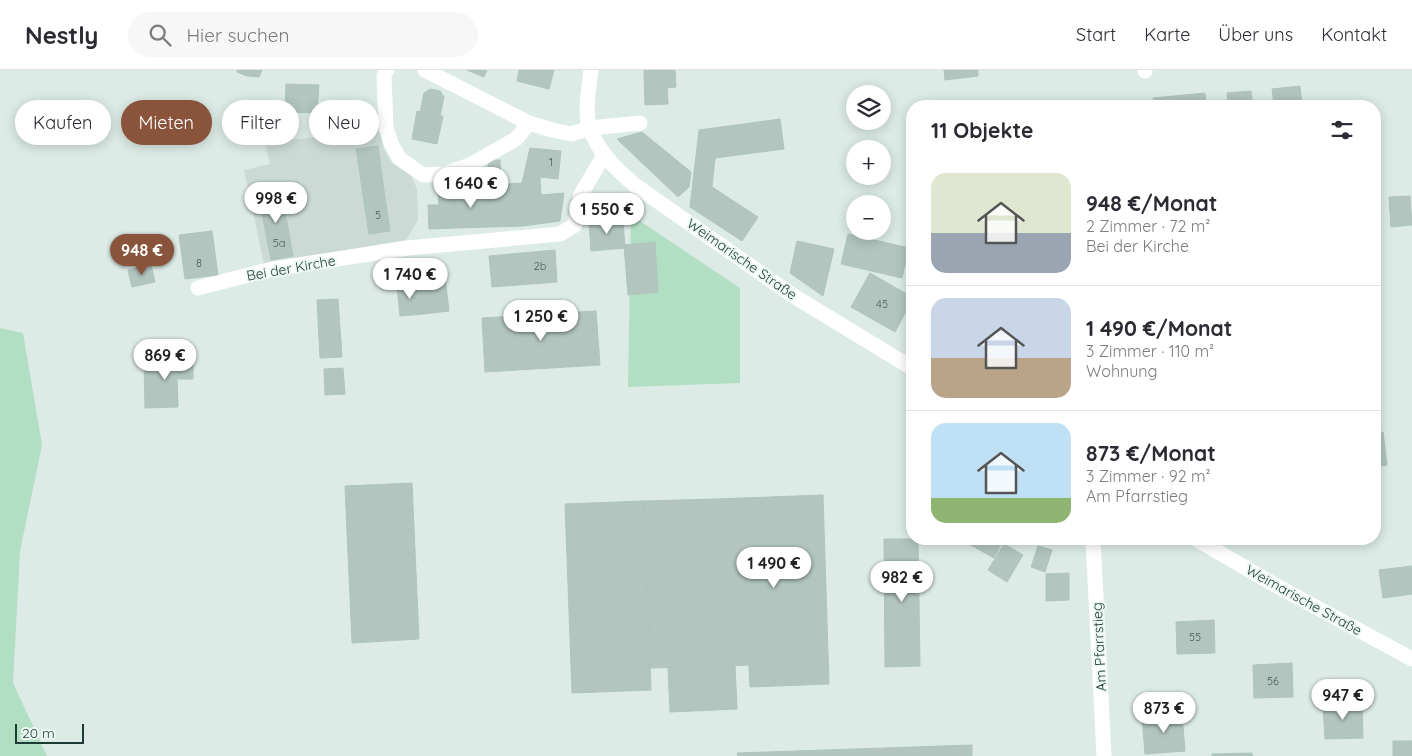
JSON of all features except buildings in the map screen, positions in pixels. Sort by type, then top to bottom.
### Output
[{"type":"street","points":[[387,70],[384,76],[385,119],[391,143],[398,158],[423,176],[443,174],[470,165],[516,138],[529,122]]},
{"type":"street","points":[[425,70],[529,122],[571,134],[590,128],[640,123]]},
{"type":"street","name":"Weimarische Straße","points":[[591,70],[588,104],[590,128],[604,155],[616,169],[636,186],[792,295],[906,364]]},
{"type":"street","name":"Bei der Kirche","points":[[198,288],[272,269],[408,248],[560,234],[576,225],[581,194],[604,155]]},
{"type":"street","name":"Am Pfarrstieg","points":[[1093,545],[1104,756]]},
{"type":"street","name":"Weimarische Straße","points":[[1206,545],[1275,586],[1412,659]]},
{"type":"shaded area","points":[[379,132],[384,150],[392,163],[411,175],[417,189],[418,220],[406,240],[264,264],[244,170],[270,164],[266,145],[299,145],[299,139],[309,138],[309,145],[379,145]]},
{"type":"green space","points":[[631,215],[740,288],[740,383],[628,387]]},
{"type":"green space","points":[[0,328],[23,333],[42,445],[20,551],[13,683],[47,756],[0,756]]}]
